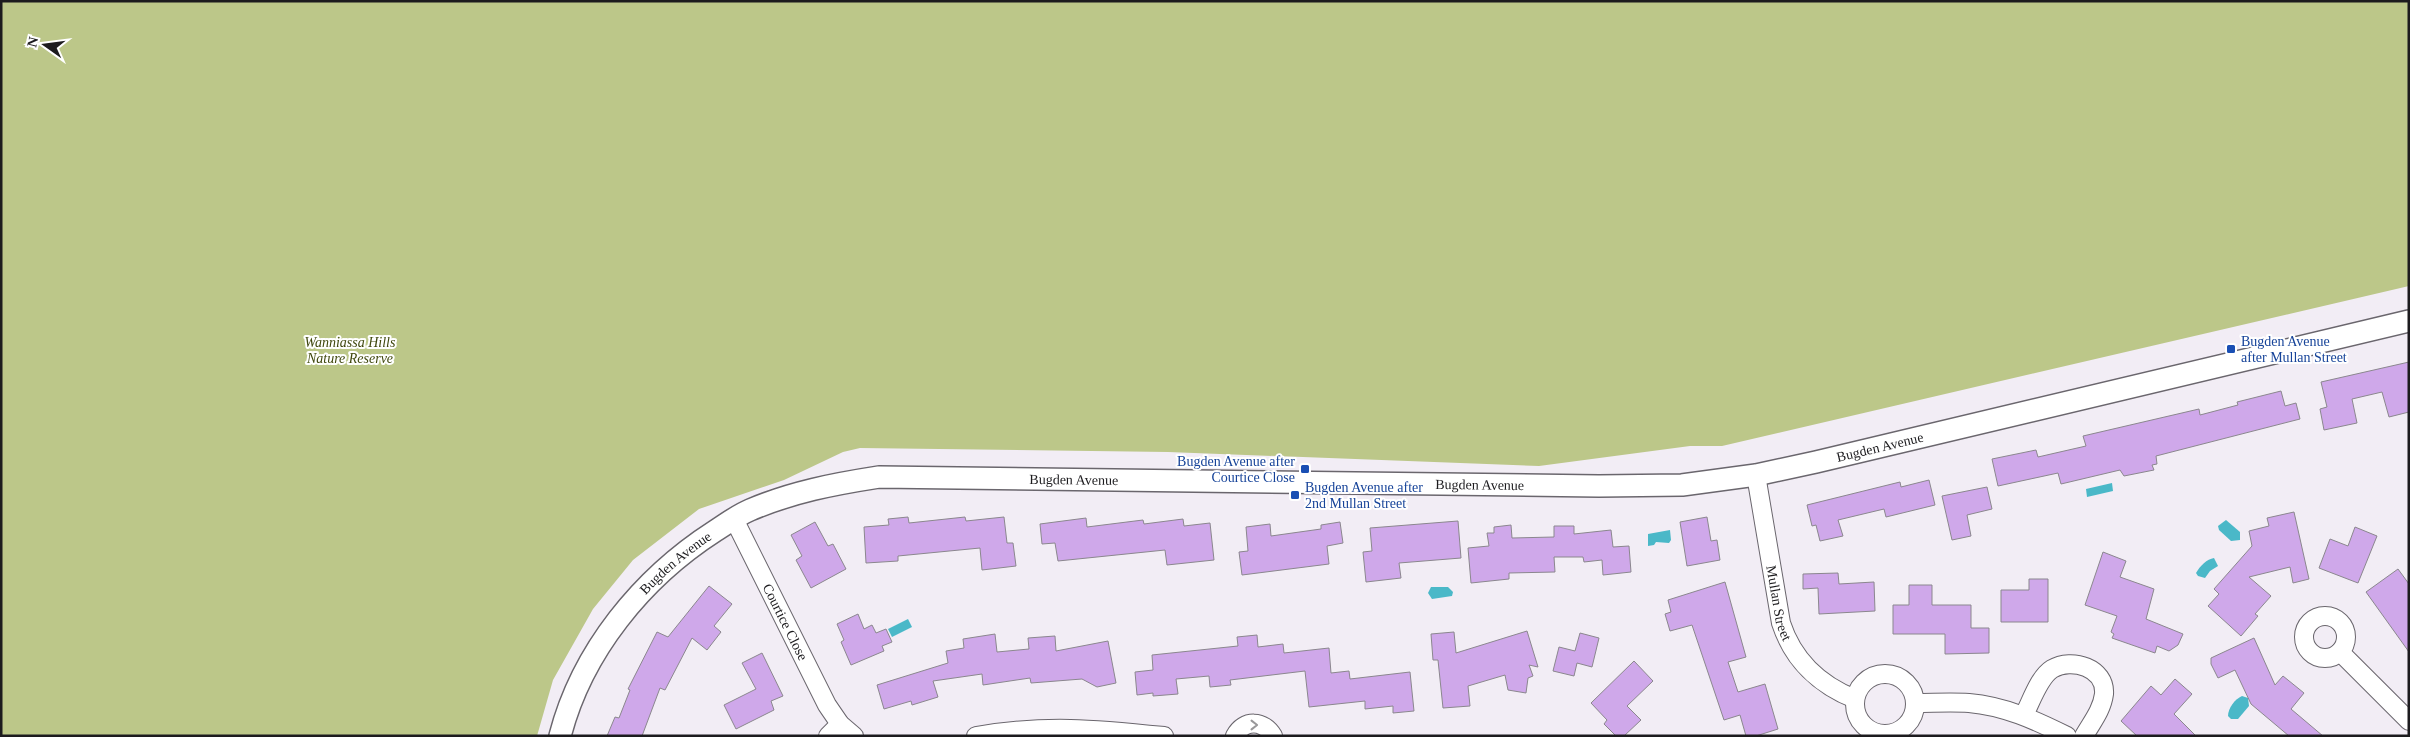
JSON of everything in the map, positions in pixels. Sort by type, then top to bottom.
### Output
[{"type":"street","name":"Bugden Avenue","points":[[560,736],[573,697],[608,633],[625,610],[669,564],[748,511],[802,491],[827,485],[879,477],[1599,486],[1682,485],[1756,475],[2409,321]]},
{"type":"street","name":"Mullan Street","points":[[1756,475],[1781,623],[1785,635],[1801,661],[1816,677],[1840,692],[1856,699]]},
{"type":"street","name":"Courtice Close","points":[[734,519],[827,705],[834,730],[854,736]]},
{"type":"street","points":[[2340,652],[2409,721]]},
{"type":"street","points":[[2024,715],[2046,675],[2052,669],[2067,664],[2084,666],[2093,671],[2102,681],[2104,692],[2102,707],[2084,736]]},
{"type":"street","points":[[1881,674],[1893,675],[1904,681],[1912,691],[1915,703],[1913,716],[1906,726],[1895,733],[1883,734],[1871,731],[1861,723],[1856,712],[1856,699],[1860,687],[1869,679],[1881,674]]},
{"type":"street","points":[[1915,703],[1970,703],[2024,715],[2067,736]]},
{"type":"street","points":[[1235,736],[1245,725],[1256,723],[1266,727],[1273,736]]},
{"type":"street","points":[[976,736],[1021,728],[1066,727],[1164,736]]},
{"type":"green space","name":"Wanniassa Hills Nature Reserve","points":[[1,1],[2409,1],[2409,286],[1722,446],[1690,446],[1539,466],[1168,452],[860,448],[843,452],[784,480],[699,509],[633,560],[593,609],[553,680],[537,736],[1,736]]},
{"type":"water","points":[[2112,483],[2113,491],[2087,497],[2086,489]]},
{"type":"water","points":[[2226,520],[2240,532],[2240,540],[2231,541],[2219,530],[2218,526]]},
{"type":"water","points":[[1670,530],[1671,540],[1669,543],[1656,542],[1654,545],[1648,546],[1648,534]]},
{"type":"water","points":[[2214,558],[2218,566],[2210,571],[2205,578],[2198,576],[2196,573],[2202,565]]},
{"type":"water","points":[[1431,587],[1448,587],[1453,592],[1452,596],[1432,599],[1428,593]]},
{"type":"water","points":[[908,619],[912,627],[892,637],[888,629]]},
{"type":"water","points":[[2242,696],[2248,698],[2249,706],[2238,719],[2231,719],[2228,713],[2232,704]]},
{"type":"building","points":[[2409,362],[2409,412],[2389,417],[2382,392],[2352,399],[2357,423],[2324,430],[2320,409],[2327,407],[2321,382]]},
{"type":"building","points":[[2281,391],[2285,406],[2296,403],[2300,419],[2156,456],[2157,464],[2152,465],[2154,470],[2124,476],[2120,470],[2061,484],[2058,473],[1998,486],[1992,459],[2036,450],[2038,457],[2086,446],[2083,436],[2199,409],[2200,415],[2238,405],[2237,402]]},
{"type":"building","points":[[1929,480],[1935,505],[1886,517],[1884,509],[1838,520],[1843,536],[1820,541],[1816,525],[1812,526],[1807,505],[1900,482],[1901,487]]},
{"type":"building","points":[[1987,487],[1992,509],[1967,515],[1971,536],[1952,540],[1942,496]]},
{"type":"building","points":[[2294,512],[2309,579],[2293,583],[2290,567],[2249,577],[2271,596],[2255,614],[2258,616],[2241,636],[2208,606],[2219,594],[2214,589],[2252,546],[2249,531],[2269,526],[2267,518]]},
{"type":"building","points":[[908,517],[909,523],[965,517],[966,521],[1004,517],[1007,543],[1013,543],[1016,566],[982,570],[980,548],[898,556],[898,561],[866,563],[864,527],[889,525],[888,519]]},
{"type":"building","points":[[1707,517],[1711,541],[1717,540],[1720,560],[1687,566],[1680,522]]},
{"type":"building","points":[[1086,518],[1087,527],[1143,520],[1144,524],[1183,519],[1184,526],[1210,523],[1214,560],[1167,565],[1165,550],[1058,561],[1055,543],[1042,544],[1040,524]]},
{"type":"building","points":[[1458,521],[1461,558],[1399,563],[1401,578],[1366,582],[1363,552],[1372,551],[1370,528]]},
{"type":"building","points":[[815,522],[828,546],[833,544],[846,569],[811,588],[796,560],[802,556],[791,535]]},
{"type":"building","points":[[1340,522],[1343,543],[1327,546],[1329,564],[1242,575],[1239,552],[1248,551],[1246,527],[1270,524],[1271,536],[1321,529],[1321,525]]},
{"type":"building","points":[[1511,525],[1512,538],[1554,537],[1554,526],[1574,526],[1574,534],[1611,530],[1613,547],[1629,546],[1631,572],[1603,575],[1602,560],[1584,562],[1583,557],[1554,557],[1555,572],[1509,573],[1509,579],[1471,583],[1468,548],[1489,546],[1487,533],[1494,533],[1494,527]]},
{"type":"building","points":[[2355,527],[2377,536],[2358,583],[2319,568],[2330,539],[2348,546]]},
{"type":"building","points":[[2103,552],[2126,561],[2120,577],[2154,589],[2146,619],[2183,634],[2178,645],[2169,651],[2157,646],[2155,653],[2112,638],[2114,634],[2111,632],[2117,616],[2085,605]]},
{"type":"building","points":[[2398,569],[2409,584],[2409,652],[2366,592]]},
{"type":"building","points":[[1838,573],[1839,584],[1874,582],[1875,611],[1819,614],[1818,588],[1803,589],[1803,574]]},
{"type":"building","points":[[2029,579],[2048,579],[2048,622],[2001,622],[2001,590],[2029,590]]},
{"type":"building","points":[[1725,582],[1746,657],[1728,662],[1738,692],[1765,684],[1778,729],[1756,736],[1746,736],[1740,715],[1724,720],[1692,625],[1670,631],[1665,614],[1671,612],[1668,600]]},
{"type":"building","points":[[1909,585],[1932,585],[1932,605],[1971,605],[1971,628],[1989,628],[1989,653],[1945,654],[1945,634],[1893,634],[1893,605],[1909,605]]},
{"type":"building","points":[[709,586],[732,604],[714,626],[721,632],[707,650],[692,638],[665,690],[660,688],[642,736],[607,736],[615,717],[619,718],[630,690],[628,689],[657,632],[668,637]]},
{"type":"building","points":[[858,614],[864,629],[872,625],[876,633],[886,629],[892,642],[882,646],[884,651],[851,665],[841,642],[844,640],[837,624]]},
{"type":"building","points":[[1527,631],[1538,667],[1529,665],[1533,676],[1528,678],[1526,693],[1508,690],[1505,675],[1468,686],[1470,706],[1443,708],[1438,660],[1433,660],[1431,634],[1454,632],[1456,653]]},
{"type":"building","points":[[1580,633],[1599,638],[1592,667],[1577,663],[1574,676],[1553,671],[1559,647],[1575,651]]},
{"type":"building","points":[[995,634],[997,652],[1029,649],[1028,638],[1055,636],[1056,651],[1108,641],[1116,683],[1097,687],[1082,679],[1031,683],[1030,678],[983,685],[982,674],[933,681],[938,697],[912,705],[911,701],[884,709],[877,685],[948,663],[946,651],[964,648],[963,639]]},
{"type":"building","points":[[1257,635],[1258,647],[1283,644],[1284,653],[1329,648],[1331,673],[1349,671],[1350,679],[1410,672],[1414,711],[1393,713],[1393,706],[1365,709],[1365,701],[1309,707],[1305,671],[1230,680],[1231,685],[1210,687],[1209,676],[1176,679],[1178,694],[1153,696],[1153,693],[1137,695],[1135,672],[1153,670],[1152,655],[1238,646],[1237,637]]},
{"type":"building","points":[[2254,638],[2275,685],[2283,676],[2304,693],[2291,709],[2323,736],[2289,736],[2251,704],[2235,670],[2218,678],[2211,664],[2211,658]]},
{"type":"building","points":[[762,653],[783,696],[771,701],[774,710],[736,729],[724,705],[756,689],[742,663]]},
{"type":"building","points":[[1634,661],[1653,681],[1627,706],[1641,720],[1624,736],[1616,736],[1604,724],[1607,720],[1591,703]]},
{"type":"building","points":[[2175,679],[2192,694],[2174,714],[2196,736],[2137,736],[2121,721],[2151,686],[2161,695]]},
{"type":"place","name":"Bugden Avenue after Mullan Street","points":[[2231,349]]},
{"type":"place","name":"Bugden Avenue after Courtice Close","points":[[1305,469]]},
{"type":"place","name":"Bugden Avenue after 2nd Mullan Street","points":[[1295,495]]}]
